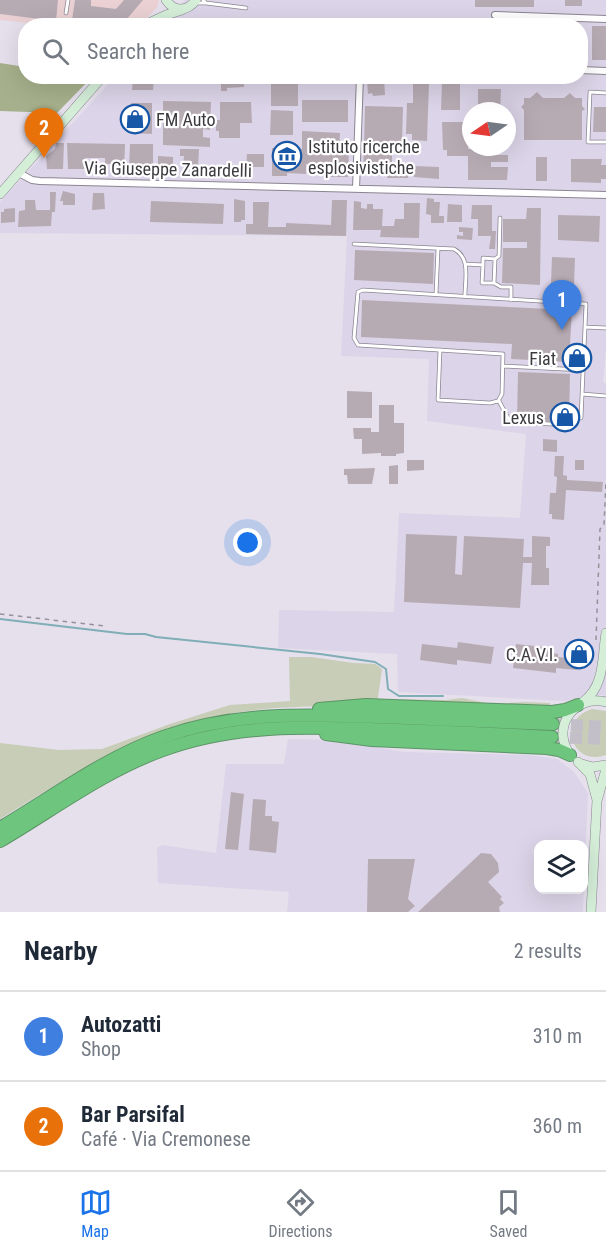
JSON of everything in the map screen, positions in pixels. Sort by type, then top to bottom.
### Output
[{"type":"highway","points":[[0,828],[78,779],[124,754],[173,734],[249,713],[352,705],[548,712],[565,710],[578,705]]},
{"type":"highway","points":[[0,841],[114,772],[154,753],[196,739],[240,731],[291,728],[552,730],[310,715],[272,716],[213,723]]},
{"type":"highway","points":[[196,739],[308,732],[366,740],[548,748],[559,750],[574,759]]},
{"type":"main road","points":[[154,18],[164,0],[172,7],[183,9]]},
{"type":"main road","points":[[160,18],[194,2]]},
{"type":"main road","points":[[0,194],[96,84]]},
{"type":"main road","points":[[597,803],[591,777],[574,759],[563,741],[563,726],[567,716],[591,695],[598,685],[606,633]]},
{"type":"main road","points":[[578,705],[592,700],[606,702]]},
{"type":"main road","points":[[574,759],[593,767],[606,767],[597,803],[591,912]]},
{"type":"street","points":[[495,15],[578,18]]},
{"type":"street","points":[[588,18],[606,19]]},
{"type":"street","points":[[588,70],[606,71]]},
{"type":"street","points":[[356,189],[360,84]]},
{"type":"street","name":"Via Giuseppe Zanardelli","points":[[19,173],[32,180],[40,181],[606,195]]},
{"type":"lane","points":[[66,13],[68,0]]},
{"type":"lane","points":[[194,2],[246,8]]},
{"type":"lane","points":[[606,93],[591,92],[588,142],[606,142]]},
{"type":"lane","points":[[500,218],[499,256],[483,258],[482,282],[511,287],[511,300]]},
{"type":"lane","points":[[354,244],[454,249],[460,252],[466,264],[465,295]]},
{"type":"lane","points":[[436,294],[438,249]]},
{"type":"lane","points":[[494,283],[495,258]]},
{"type":"lane","points":[[466,264],[483,265]]},
{"type":"lane","points":[[440,350],[438,400],[490,403],[498,401],[502,394],[503,354],[440,350],[361,346],[358,345],[354,339],[356,295],[360,291],[465,295],[586,304],[581,418],[572,418],[572,423],[568,425],[510,421],[498,401]]},
{"type":"lane","points":[[585,327],[606,328]]},
{"type":"lane","points":[[503,366],[583,370]]},
{"type":"lane","points":[[582,394],[606,396]]},
{"type":"path","points":[[0,614],[105,626]]},
{"type":"shaded area","points":[[0,0],[159,0],[158,6],[147,18],[18,18],[18,22],[0,20]]},
{"type":"shaded area","points":[[185,0],[606,0],[606,350],[603,382],[606,383],[606,696],[565,701],[398,692],[397,654],[278,648],[279,610],[394,612],[399,513],[520,518],[526,434],[427,421],[429,359],[341,356],[347,236],[0,233],[0,202],[109,84],[588,84],[588,18],[168,18]]},
{"type":"shaded area","points":[[288,739],[338,740],[404,752],[528,755],[557,759],[574,772],[588,793],[586,840],[534,840],[534,894],[584,894],[583,912],[287,912],[289,892],[158,883],[157,848],[162,845],[216,853],[226,764],[284,764]]},
{"type":"green space","points":[[0,63],[18,66],[18,84],[85,84],[57,113],[0,111]]},
{"type":"green space","points":[[289,657],[375,664],[382,669],[379,699],[446,700],[462,698],[491,704],[550,703],[550,707],[324,706],[252,710],[228,714],[180,726],[133,744],[65,779],[0,819],[0,743],[59,750],[102,749],[230,705],[290,701]]},
{"type":"green space","points":[[592,709],[606,711],[606,755],[594,757],[584,754],[577,749],[573,741],[574,723],[581,715]]},
{"type":"building","points":[[0,0],[58,0],[56,18],[0,14]]},
{"type":"building","points":[[75,0],[91,0],[91,6],[116,9],[124,0],[143,0],[128,18],[72,18]]},
{"type":"building","points":[[475,0],[534,0],[534,7],[475,7]]},
{"type":"building","points":[[565,0],[582,0],[582,6],[565,6]]},
{"type":"building","points":[[592,26],[606,26],[606,60],[592,60]]},
{"type":"building","points":[[132,84],[153,84],[153,90],[132,90]]},
{"type":"building","points":[[221,84],[244,84],[244,87],[227,88],[227,91],[221,91]]},
{"type":"building","points":[[271,84],[298,84],[298,106],[271,106]]},
{"type":"building","points":[[367,84],[384,84],[385,95],[368,94]]},
{"type":"building","points":[[413,84],[429,84],[427,141],[412,140],[412,134],[406,134],[407,103],[413,103]]},
{"type":"building","points":[[442,84],[460,84],[460,110],[441,110]]},
{"type":"building","points":[[478,89],[501,89],[500,102],[478,102]]},
{"type":"building","points":[[537,92],[543,98],[564,98],[570,93],[575,98],[582,98],[582,106],[585,109],[582,111],[582,140],[524,140],[524,110],[521,107],[524,104],[524,98],[530,98]]},
{"type":"building","points":[[302,100],[348,100],[348,122],[302,122]]},
{"type":"building","points":[[163,101],[211,102],[210,130],[203,129],[203,137],[210,138],[210,147],[163,145]]},
{"type":"building","points":[[220,102],[251,102],[252,123],[240,123],[240,138],[219,138],[219,131],[216,131],[216,120],[220,120]]},
{"type":"building","points":[[131,103],[152,103],[152,134],[131,133]]},
{"type":"building","points":[[365,106],[403,107],[402,144],[364,144]]},
{"type":"building","points":[[594,107],[606,107],[606,132],[593,132]]},
{"type":"building","points":[[271,110],[293,111],[293,135],[270,135]]},
{"type":"building","points":[[442,122],[462,122],[462,156],[447,156],[447,150],[443,150]]},
{"type":"building","points":[[302,131],[340,133],[339,149],[349,149],[348,177],[331,177],[335,164],[306,164],[306,174],[287,173],[287,176],[272,176],[272,148],[302,149]]},
{"type":"building","points":[[56,143],[64,143],[63,169],[47,169],[46,156],[55,149]]},
{"type":"building","points":[[67,143],[125,144],[124,170],[113,170],[113,164],[105,164],[105,158],[85,158],[87,169],[68,169]]},
{"type":"building","points":[[130,144],[153,144],[153,170],[129,170]]},
{"type":"building","points":[[364,148],[392,149],[392,166],[408,167],[408,178],[387,178],[387,166],[363,169]]},
{"type":"building","points":[[180,149],[199,149],[198,167],[183,166],[184,156],[180,156]]},
{"type":"building","points":[[247,154],[264,154],[264,167],[246,167]]},
{"type":"building","points":[[158,156],[173,157],[173,172],[158,172]]},
{"type":"building","points":[[468,156],[508,156],[508,162],[491,162],[491,167],[508,167],[507,180],[468,180]]},
{"type":"building","points":[[536,157],[547,157],[547,181],[536,181]]},
{"type":"building","points":[[571,159],[602,159],[601,165],[606,165],[606,179],[601,179],[601,183],[571,182]]},
{"type":"building","points":[[414,166],[439,167],[439,179],[414,177]]},
{"type":"building","points":[[63,191],[75,194],[75,205],[63,205],[63,201],[60,201]]},
{"type":"building","points":[[50,192],[56,192],[55,212],[52,212],[51,226],[18,227],[19,211],[25,210],[25,200],[35,200],[36,210],[50,210]]},
{"type":"building","points":[[93,193],[104,193],[105,209],[92,210]]},
{"type":"building","points":[[427,198],[440,202],[439,216],[444,216],[444,223],[431,223],[431,215],[426,214]]},
{"type":"building","points":[[234,199],[245,201],[245,220],[241,222],[234,222]]},
{"type":"building","points":[[332,200],[347,200],[346,236],[246,234],[246,224],[253,224],[253,202],[269,202],[268,227],[286,227],[286,223],[331,225]]},
{"type":"building","points":[[151,201],[224,204],[223,224],[150,222]]},
{"type":"building","points":[[354,201],[361,202],[361,208],[367,209],[367,204],[373,204],[373,209],[383,209],[382,226],[394,226],[395,219],[404,219],[404,203],[420,203],[419,238],[380,237],[381,230],[353,230]]},
{"type":"building","points":[[448,204],[462,205],[462,222],[447,222]]},
{"type":"building","points":[[472,205],[492,205],[492,231],[496,231],[495,249],[489,249],[491,236],[478,236],[478,219],[471,219]]},
{"type":"building","points":[[15,208],[15,222],[1,223],[1,212],[4,212],[4,209]]},
{"type":"building","points":[[527,208],[541,208],[540,285],[502,283],[503,248],[527,248],[527,242],[503,242],[503,219],[526,219]]},
{"type":"building","points":[[558,215],[600,216],[599,242],[558,240]]},
{"type":"building","points":[[459,227],[473,228],[472,240],[457,239],[457,235],[463,236],[463,232],[459,232]]},
{"type":"building","points":[[355,250],[434,253],[433,284],[354,280]]},
{"type":"building","points":[[552,257],[575,258],[574,284],[551,283]]},
{"type":"building","points":[[362,300],[572,310],[569,362],[511,359],[512,344],[361,337]]},
{"type":"building","points":[[518,372],[570,374],[569,423],[517,420]]},
{"type":"building","points":[[347,391],[372,392],[372,418],[347,418]]},
{"type":"building","points":[[379,405],[394,405],[394,423],[404,423],[404,453],[396,454],[396,456],[381,456],[381,453],[362,454],[362,439],[354,439],[353,428],[371,428],[371,432],[379,432]]},
{"type":"building","points":[[543,439],[557,440],[557,452],[543,451]]},
{"type":"building","points":[[555,456],[564,456],[563,475],[567,476],[567,480],[603,482],[602,492],[566,490],[564,520],[552,519],[552,514],[549,514],[550,493],[556,493]]},
{"type":"building","points":[[407,460],[424,460],[424,470],[407,471]]},
{"type":"building","points":[[575,460],[584,460],[584,470],[575,470]]},
{"type":"building","points":[[398,465],[398,484],[389,484],[389,466]]},
{"type":"building","points":[[375,468],[372,484],[348,484],[347,475],[344,475],[344,469]]},
{"type":"building","points":[[406,534],[457,536],[455,574],[462,575],[464,536],[524,539],[523,557],[532,557],[532,536],[550,537],[550,546],[546,546],[549,585],[531,585],[532,563],[523,563],[520,608],[404,602]]},
{"type":"building","points":[[458,642],[494,647],[491,664],[457,660],[457,665],[420,660],[422,644],[457,648]]},
{"type":"building","points":[[516,644],[554,648],[553,653],[558,654],[558,657],[578,659],[577,670],[556,668],[556,673],[513,668]]},
{"type":"building","points":[[231,792],[244,794],[238,850],[225,849]]},
{"type":"building","points":[[253,799],[266,800],[265,816],[272,816],[272,821],[279,822],[276,853],[249,850]]},
{"type":"building","points":[[481,853],[491,854],[498,863],[499,872],[488,882],[502,897],[500,899],[504,903],[499,907],[500,912],[418,912]]},
{"type":"building","points":[[368,859],[415,859],[408,899],[415,906],[408,912],[367,912]]},
{"type":"waterway","points":[[0,619],[375,662],[386,669],[388,689],[399,696],[443,696]]},
{"type":"tunnel","points":[[553,724],[606,727]]},
{"type":"tunnel","points":[[552,737],[606,739]]},
{"type":"place","name":"FM Auto","points":[[135,119]]},
{"type":"place","name":"Istituto ricerche esplosivistiche","points":[[287,156]]},
{"type":"place","name":"Bar Parsifal","points":[[44,158]]},
{"type":"place","name":"Autozatti","points":[[562,330]]},
{"type":"place","name":"Fiat","points":[[577,358]]},
{"type":"place","name":"Lexus","points":[[565,417]]},
{"type":"place","name":"C.A.V.I.","points":[[579,654]]}]
